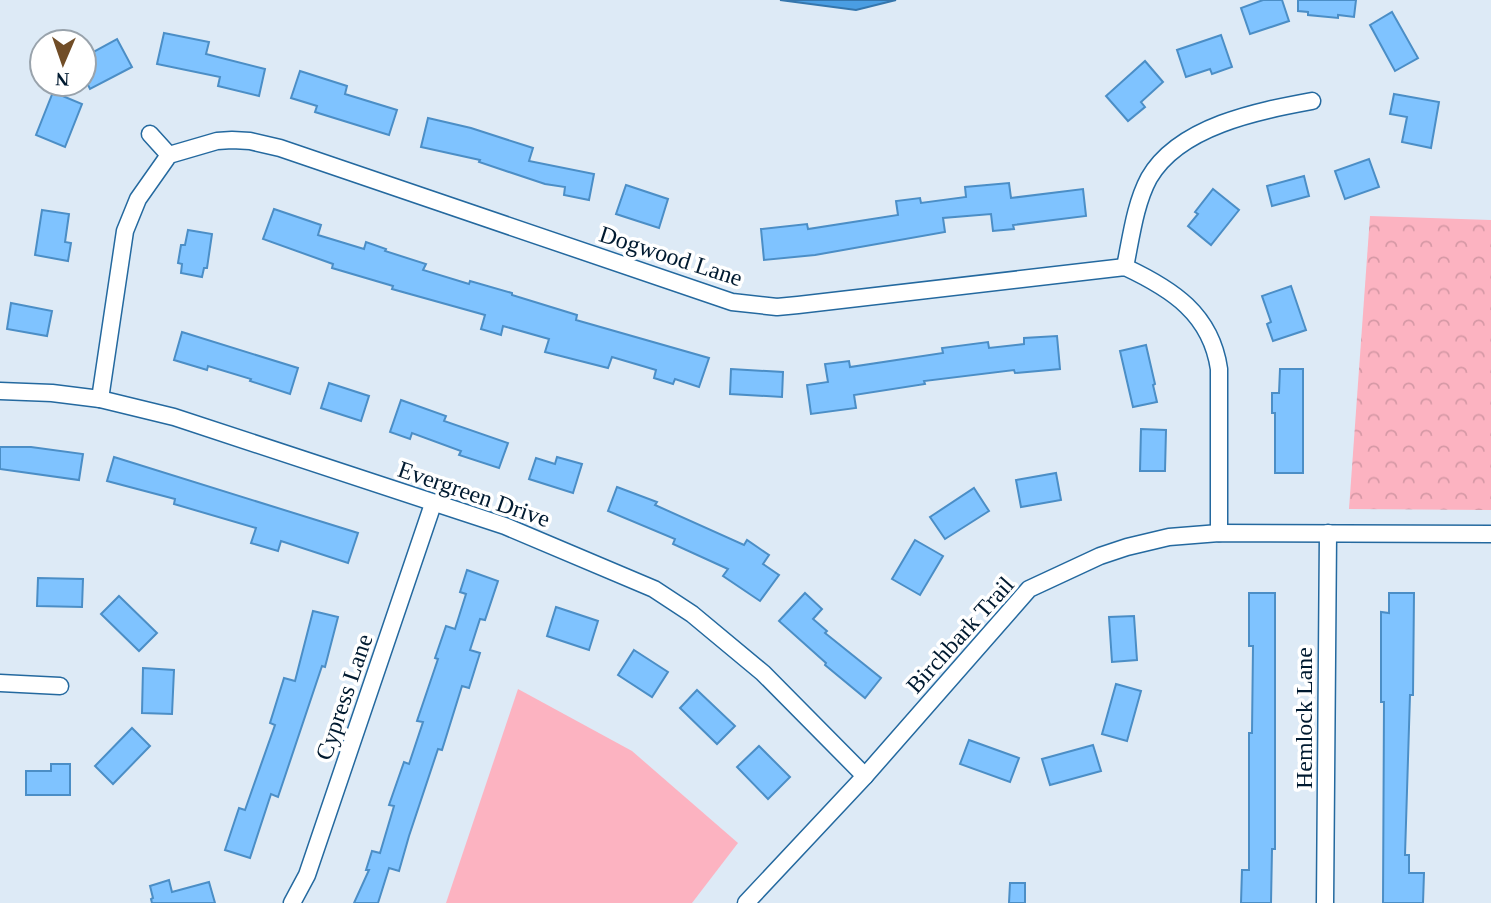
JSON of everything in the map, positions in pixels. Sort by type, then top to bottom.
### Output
[{"type":"street","points":[[1219,533],[1219,369],[1211,338],[1196,314],[1175,295],[1125,267],[1143,191],[1150,176],[1177,148],[1207,130],[1274,108],[1312,102]]},
{"type":"street","points":[[100,399],[125,231],[138,200],[169,155],[150,134]]},
{"type":"street","name":"Dogwood Lane","points":[[169,155],[218,141],[232,140],[280,148],[732,302],[751,305],[798,305],[1125,267]]},
{"type":"street","name":"Evergreen Drive","points":[[0,391],[52,393],[100,399],[187,421],[505,526],[654,589],[701,621],[763,673],[865,776]]},
{"type":"street","name":"Cypress Lane","points":[[292,903],[307,875],[433,504]]},
{"type":"street","name":"Birchbark Trail","points":[[746,903],[865,776],[1029,589],[1100,556],[1170,537],[1219,533],[1491,534]]},
{"type":"street","name":"Hemlock Lane","points":[[1325,903],[1328,533]]},
{"type":"street","points":[[0,683],[60,686]]},
{"type":"green space","points":[[1370,216],[1491,220],[1491,510],[1349,509]]},
{"type":"green space","points":[[518,689],[632,751],[738,843],[692,903],[446,903]]},
{"type":"water","points":[[780,0],[896,0],[856,10]]},
{"type":"building","points":[[1263,0],[1282,0],[1289,21],[1250,34],[1241,8]]},
{"type":"building","points":[[1298,0],[1356,0],[1354,17],[1308,15],[1308,12],[1298,11]]},
{"type":"building","points":[[1392,12],[1418,58],[1395,71],[1370,25]]},
{"type":"building","points":[[164,33],[209,42],[206,54],[265,69],[259,96],[218,86],[220,77],[157,64]]},
{"type":"building","points":[[1221,35],[1232,67],[1212,74],[1210,69],[1186,77],[1177,50]]},
{"type":"building","points":[[117,39],[132,67],[98,85],[98,49]]},
{"type":"building","points":[[1145,61],[1163,82],[1141,102],[1145,107],[1128,121],[1106,96]]},
{"type":"building","points":[[300,71],[347,86],[345,94],[397,110],[389,135],[315,112],[317,106],[291,98]]},
{"type":"building","points":[[1394,94],[1439,102],[1431,148],[1402,142],[1407,117],[1390,114]]},
{"type":"building","points":[[51,98],[68,98],[82,104],[65,147],[36,135]]},
{"type":"building","points":[[428,118],[471,128],[533,148],[529,161],[594,174],[589,200],[564,195],[565,187],[545,184],[479,162],[480,160],[421,147]]},
{"type":"building","points":[[1369,159],[1379,187],[1345,199],[1335,171]]},
{"type":"building","points":[[1304,176],[1309,196],[1272,206],[1267,186]]},
{"type":"building","points":[[1009,183],[1011,198],[1083,189],[1086,216],[1013,225],[1014,229],[993,231],[991,214],[943,218],[945,232],[815,255],[764,260],[761,229],[807,224],[808,229],[898,215],[896,201],[920,198],[921,203],[966,197],[965,187]]},
{"type":"building","points":[[626,185],[668,199],[659,228],[616,214]]},
{"type":"building","points":[[1213,189],[1239,210],[1211,245],[1188,226]]},
{"type":"building","points":[[274,209],[321,225],[318,235],[364,249],[366,242],[426,264],[423,270],[512,293],[577,315],[576,320],[709,358],[699,387],[675,379],[673,384],[654,378],[656,370],[612,357],[608,368],[545,352],[549,339],[503,326],[501,335],[481,329],[485,315],[392,289],[393,286],[332,268],[333,264],[263,239]]},
{"type":"building","points":[[42,210],[69,214],[65,242],[71,243],[68,261],[35,255]]},
{"type":"building","points":[[188,230],[212,234],[207,268],[204,268],[202,277],[181,273],[182,264],[178,263],[181,245],[185,245]]},
{"type":"building","points":[[1291,286],[1306,330],[1273,341],[1267,324],[1271,322],[1262,296]]},
{"type":"building","points":[[11,303],[52,311],[47,336],[7,329]]},
{"type":"building","points":[[182,332],[298,368],[290,394],[208,366],[207,370],[174,360]]},
{"type":"building","points":[[1057,336],[1060,369],[1015,373],[1014,370],[924,381],[925,384],[854,395],[856,408],[811,414],[807,385],[828,382],[825,364],[849,361],[850,367],[943,353],[942,348],[988,342],[989,348],[1024,344],[1024,338]]},
{"type":"building","points":[[1146,345],[1157,402],[1133,407],[1120,351]]},
{"type":"building","points":[[731,369],[783,372],[782,397],[730,394]]},
{"type":"building","points":[[1280,369],[1303,369],[1303,473],[1275,473],[1275,413],[1272,413],[1272,393],[1279,393]]},
{"type":"building","points":[[329,383],[369,396],[361,421],[321,408]]},
{"type":"building","points":[[401,400],[446,416],[444,421],[508,443],[499,468],[459,455],[461,451],[412,433],[410,439],[390,432]]},
{"type":"building","points":[[1141,429],[1166,430],[1165,471],[1140,471]]},
{"type":"building","points":[[0,447],[31,447],[83,454],[79,480],[0,469]]},
{"type":"building","points":[[114,457],[358,533],[348,563],[281,541],[278,551],[251,543],[256,528],[174,504],[175,499],[107,481]]},
{"type":"building","points":[[557,457],[582,464],[573,493],[529,479],[536,458],[555,464]]},
{"type":"building","points":[[1056,473],[1061,500],[1021,507],[1016,480]]},
{"type":"building","points":[[617,487],[657,502],[655,505],[744,545],[747,540],[769,555],[763,564],[779,575],[760,601],[723,576],[728,569],[673,544],[675,539],[608,511]]},
{"type":"building","points":[[974,488],[989,511],[945,539],[930,517]]},
{"type":"building","points":[[915,540],[943,556],[920,595],[892,579]]},
{"type":"building","points":[[467,570],[498,581],[485,620],[480,619],[470,650],[480,653],[469,688],[462,686],[442,750],[438,749],[399,871],[389,868],[378,903],[354,903],[369,870],[366,870],[372,851],[380,853],[394,806],[389,805],[404,762],[409,764],[423,722],[417,721],[438,659],[435,658],[446,626],[455,629],[466,594],[460,592]]},
{"type":"building","points":[[38,578],[83,579],[82,607],[37,606]]},
{"type":"building","points":[[805,593],[822,609],[813,619],[827,631],[825,633],[881,678],[865,698],[779,621]]},
{"type":"building","points":[[1249,593],[1275,593],[1275,849],[1272,849],[1271,903],[1241,903],[1242,870],[1249,870],[1249,733],[1252,733],[1253,646],[1249,646]]},
{"type":"building","points":[[1389,593],[1414,593],[1413,695],[1410,695],[1405,855],[1409,855],[1409,873],[1424,873],[1423,903],[1383,903],[1384,702],[1381,702],[1381,612],[1389,613]]},
{"type":"building","points":[[119,596],[157,633],[139,651],[101,614]]},
{"type":"building","points":[[556,607],[598,621],[589,650],[547,636]]},
{"type":"building","points":[[313,611],[338,617],[325,667],[322,666],[278,797],[271,794],[250,858],[225,850],[239,808],[245,810],[275,725],[270,723],[284,678],[295,681]]},
{"type":"building","points":[[1134,616],[1137,660],[1112,662],[1109,617]]},
{"type":"building","points":[[634,650],[668,672],[652,697],[618,675]]},
{"type":"building","points":[[143,668],[174,670],[172,714],[142,713]]},
{"type":"building","points":[[1116,684],[1141,691],[1127,741],[1102,734]]},
{"type":"building","points":[[697,690],[735,726],[717,744],[680,708]]},
{"type":"building","points":[[132,728],[150,746],[113,784],[95,766]]},
{"type":"building","points":[[969,740],[1019,758],[1010,782],[960,764]]},
{"type":"building","points":[[1093,745],[1101,771],[1050,785],[1042,759]]},
{"type":"building","points":[[759,746],[790,777],[768,799],[737,767]]},
{"type":"building","points":[[51,764],[70,764],[70,795],[26,795],[26,771],[51,771]]},
{"type":"building","points":[[169,880],[172,892],[209,882],[215,903],[152,903],[150,886]]},
{"type":"building","points":[[1010,883],[1025,883],[1025,903],[1009,903]]}]
